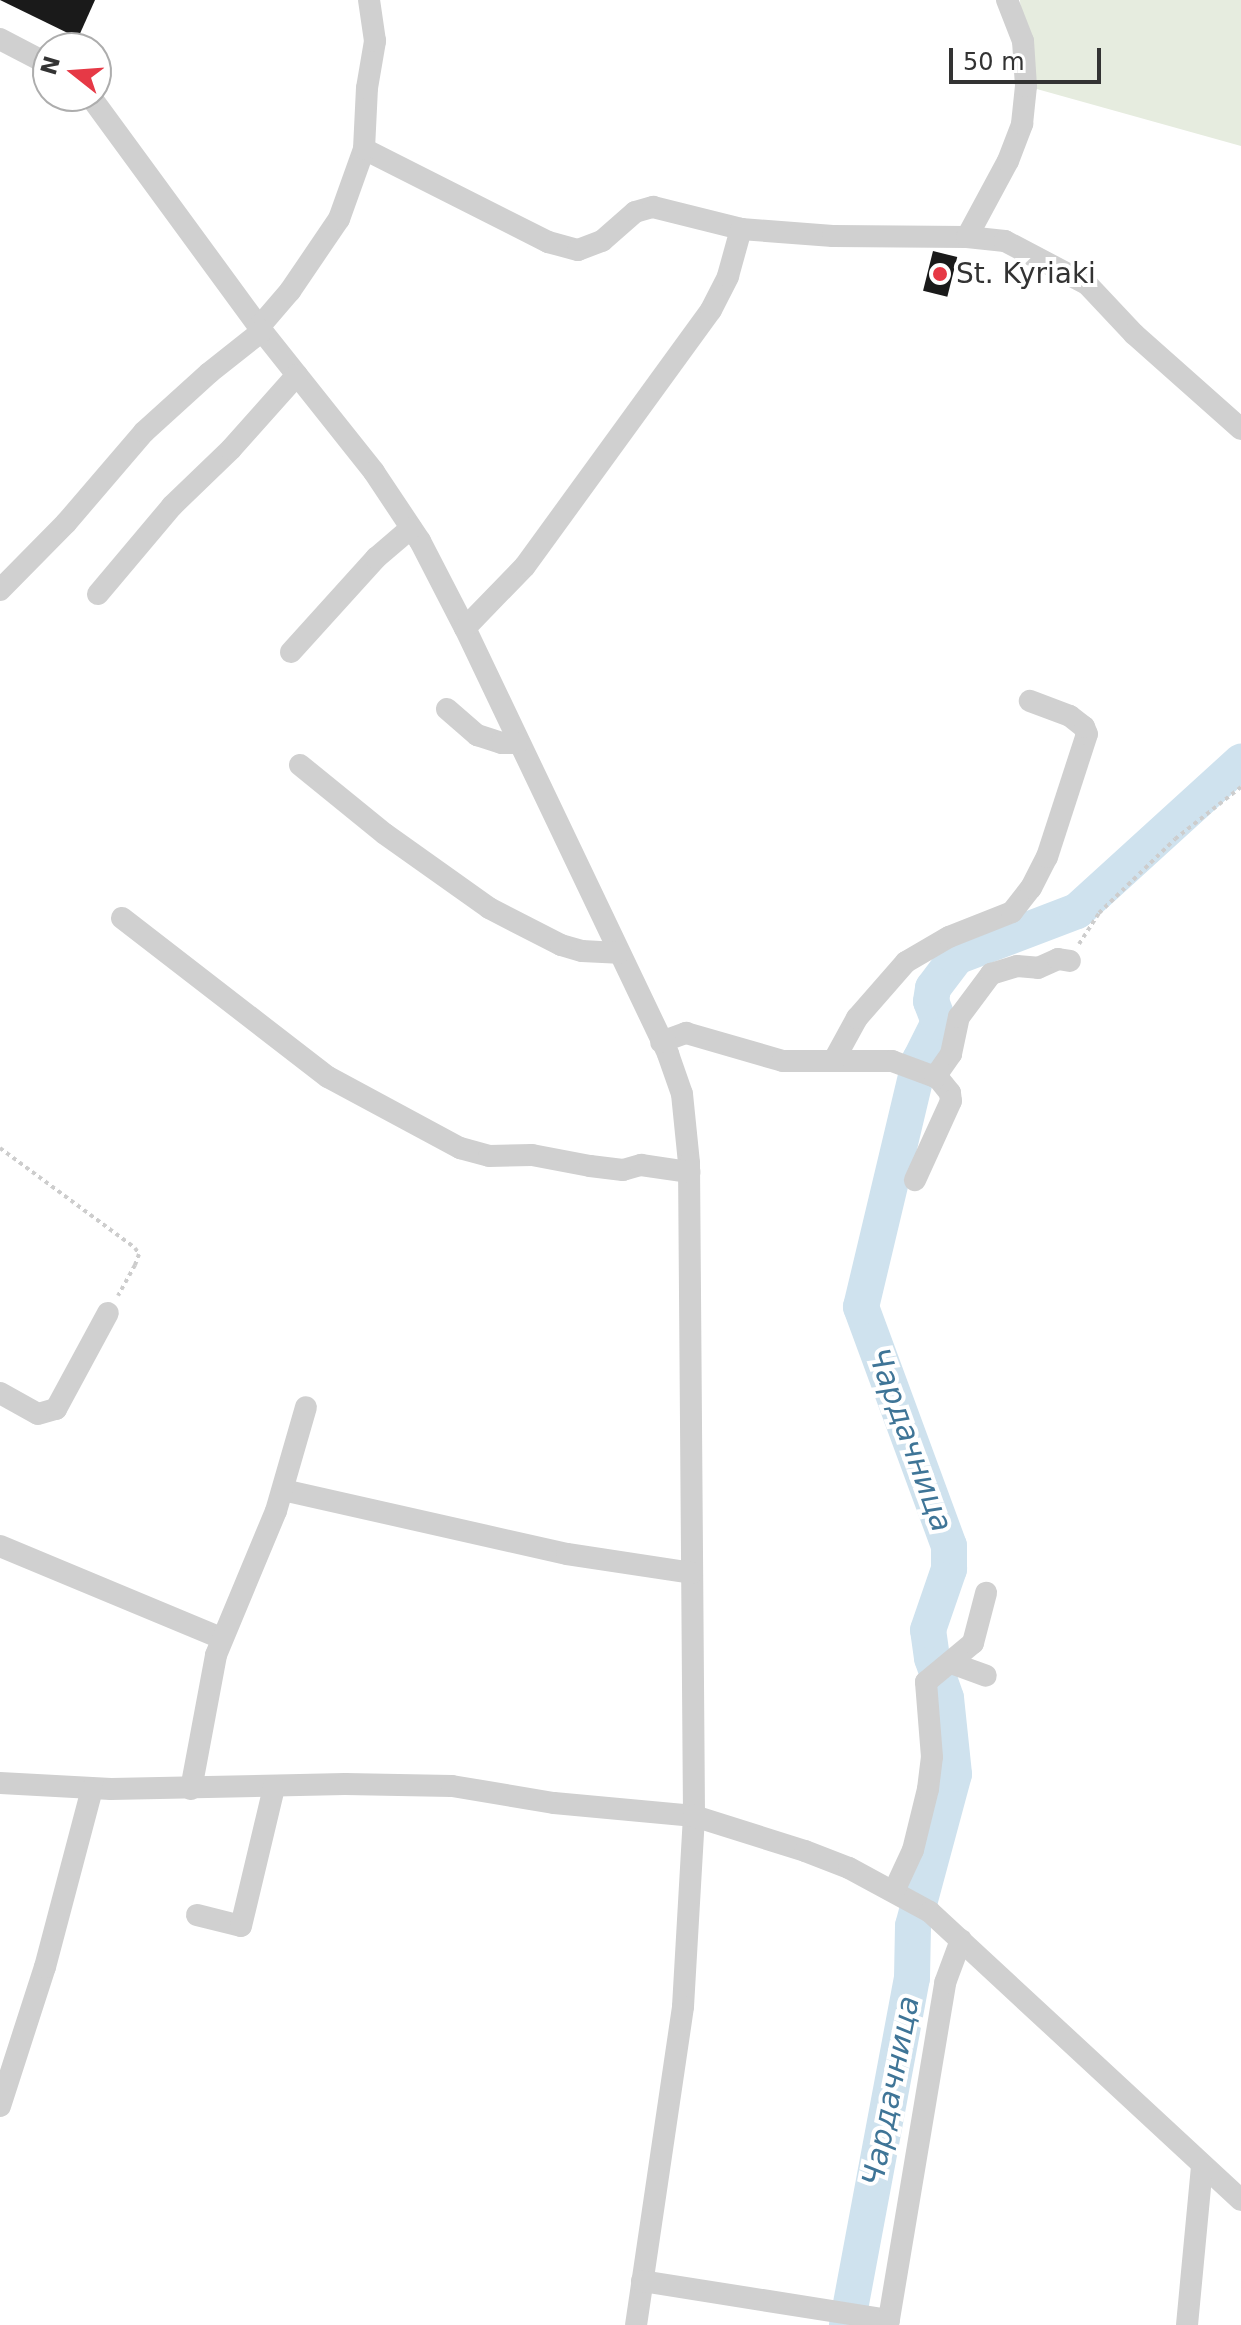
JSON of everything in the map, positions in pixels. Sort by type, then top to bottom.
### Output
[{"type":"street","points":[[0,590],[66,523],[144,432],[261,329],[339,219],[364,149],[367,88],[375,41],[369,0]]},
{"type":"street","points":[[967,237],[1008,161],[1022,124],[1026,86],[1023,41],[1007,0]]},
{"type":"street","points":[[0,39],[32,56]]},
{"type":"street","points":[[102,112],[261,329],[374,472],[411,528],[465,628],[661,1042],[682,1094],[689,1172],[694,1816],[683,2007],[636,2325]]},
{"type":"street","points":[[364,149],[566,248],[578,250],[602,241],[624,220],[645,207],[741,229],[833,236],[967,237],[1016,246],[1087,284],[1134,334],[1212,400],[1241,429]]},
{"type":"street","points":[[465,628],[525,566],[711,310],[728,276],[741,229]]},
{"type":"street","points":[[98,594],[172,506],[231,449],[297,375]]},
{"type":"street","points":[[291,652],[376,558],[411,528]]},
{"type":"street","points":[[834,1060],[857,1018],[906,962],[960,932],[1012,912],[1031,888],[1047,857],[1087,734],[1084,727],[1070,716],[1030,701]]},
{"type":"street","points":[[447,709],[477,735],[502,743],[517,743]]},
{"type":"street","points":[[300,765],[385,834],[489,908],[561,945],[582,951],[618,953]]},
{"type":"street","points":[[122,918],[328,1077],[460,1148],[489,1156],[532,1155],[623,1170],[641,1165],[689,1172]]},
{"type":"street","points":[[924,1072],[951,1054],[959,1017],[991,974],[1017,966],[1038,968],[1058,959],[1070,961]]},
{"type":"street","points":[[661,1042],[686,1033],[783,1061],[892,1061],[924,1072],[944,1084],[951,1101],[915,1180]]},
{"type":"street","points":[[0,1393],[38,1414],[56,1409],[108,1313]]},
{"type":"street","points":[[191,1789],[221,1638],[283,1490],[306,1407]]},
{"type":"street","points":[[283,1490],[567,1554],[692,1573]]},
{"type":"street","points":[[0,1546],[221,1638]]},
{"type":"street","points":[[902,1895],[928,1789],[932,1757],[924,1690],[942,1669],[973,1643],[986,1593]]},
{"type":"street","points":[[942,1669],[986,1676]]},
{"type":"street","points":[[0,1783],[92,1789],[345,1784],[452,1786],[554,1803],[694,1816],[805,1851],[902,1895],[930,1912],[1241,2200]]},
{"type":"street","points":[[197,1915],[241,1926],[274,1787]]},
{"type":"street","points":[[0,2106],[45,1967],[92,1789]]},
{"type":"street","points":[[642,2281],[845,2313],[889,2323],[945,1983],[961,1940]]},
{"type":"street","points":[[1187,2325],[1202,2167]]},
{"type":"path","points":[[1070,961],[1099,913],[1175,839],[1241,787]]},
{"type":"path","points":[[0,1148],[139,1254],[108,1313]]},
{"type":"shaded area","points":[[1020,0],[1241,0],[1241,146],[1026,86]]},
{"type":"building","points":[[0,0],[95,0],[81,32],[66,32]]},
{"type":"building","name":"St. Kyriaki","points":[[933,251],[957,257],[947,297],[923,291]]},
{"type":"waterway","name":"Чардачница","points":[[847,2325],[912,1978],[913,1926],[954,1774],[946,1698],[932,1658],[928,1630],[949,1569],[949,1546],[861,1307],[920,1060],[939,1022],[931,1001],[933,988],[956,957],[1077,911],[1241,762]]},
{"type":"place","name":"St. Kyriaki","points":[[940,274]]}]
